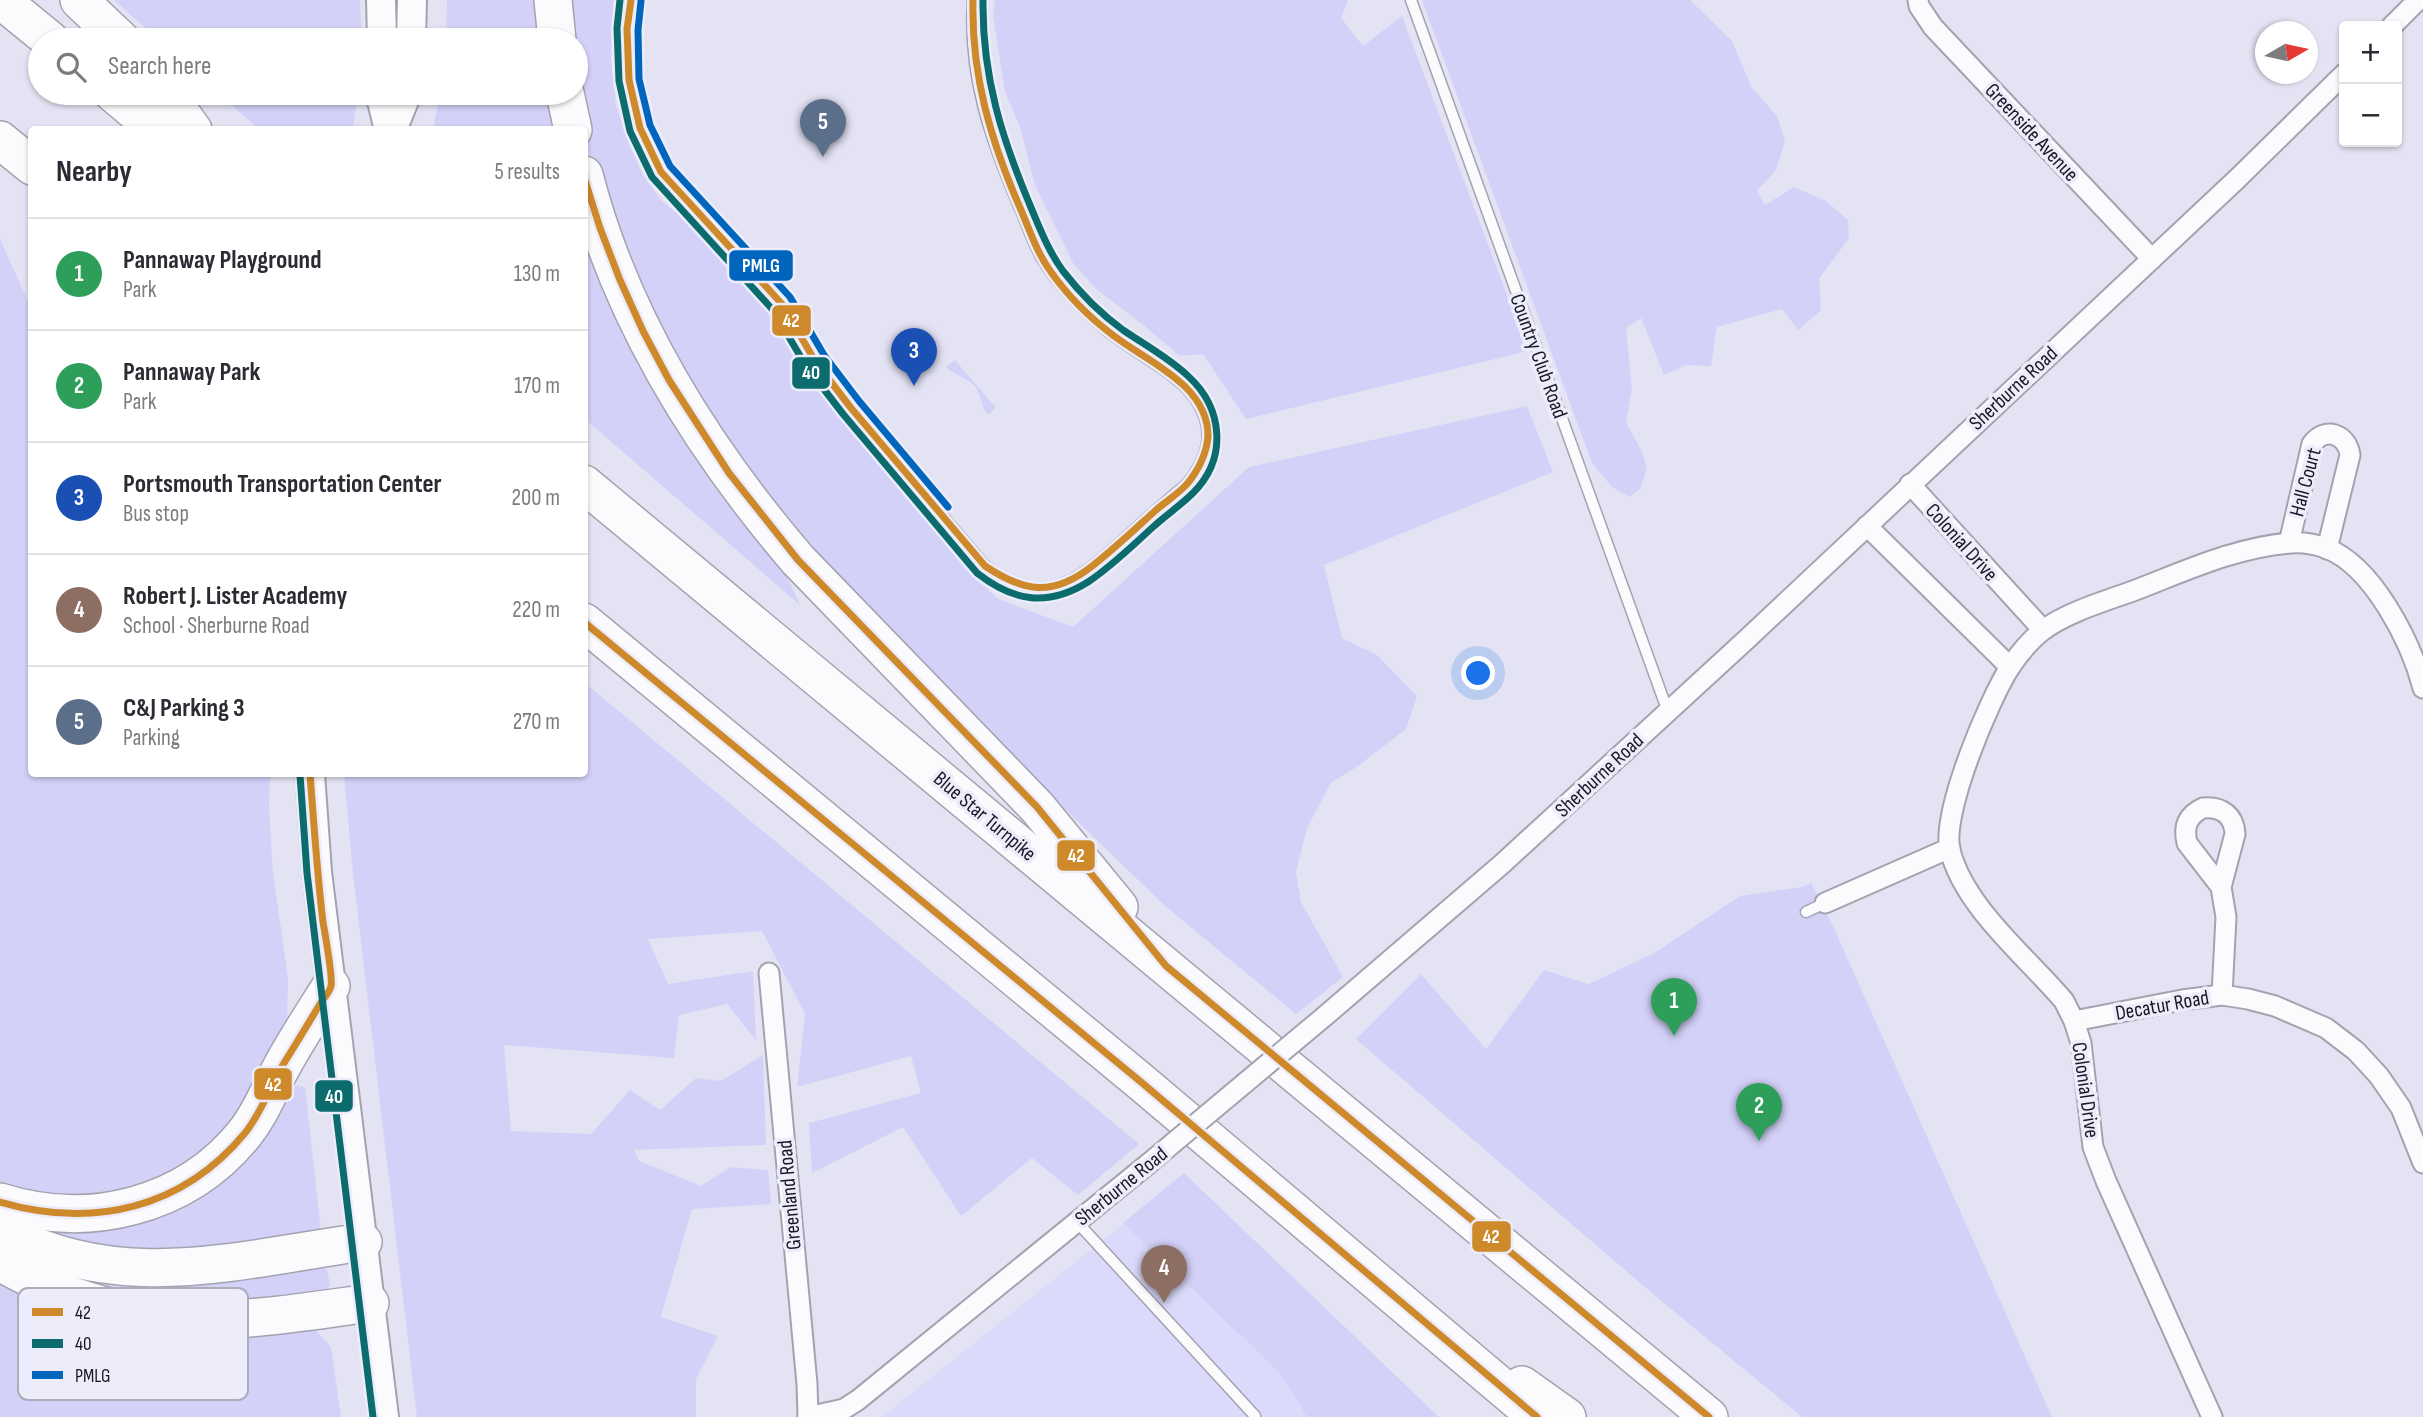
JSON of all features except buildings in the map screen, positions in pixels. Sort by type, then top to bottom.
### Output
[{"type":"highway","points":[[1,0],[35,28]]},
{"type":"highway","points":[[79,0],[108,28]]},
{"type":"highway","points":[[553,0],[555,28]]},
{"type":"highway","points":[[127,105],[152,126]]},
{"type":"highway","points":[[175,105],[190,126]]},
{"type":"highway","points":[[568,105],[572,126]]},
{"type":"highway","points":[[0,140],[28,163]]},
{"type":"highway","points":[[0,162],[28,179]]},
{"type":"highway","points":[[588,187],[615,270],[645,337],[722,463],[766,523],[798,560],[1037,807],[1166,966]]},
{"type":"highway","name":"Blue Star Turnpike","points":[[588,487],[1709,1417]]},
{"type":"highway","points":[[588,625],[1392,1293],[1537,1417]]},
{"type":"highway","points":[[0,1202],[46,1213],[97,1214],[146,1203],[190,1182],[211,1168],[245,1133],[331,986]]},
{"type":"highway","points":[[0,1230],[57,1254],[96,1264],[136,1269],[191,1267],[363,1242]]},
{"type":"highway","points":[[0,1262],[54,1288]]},
{"type":"highway","points":[[1392,1293],[1567,1417]]},
{"type":"highway","points":[[248,1317],[370,1303]]},
{"type":"main road","points":[[381,0],[382,28]]},
{"type":"main road","points":[[411,28],[412,0]]},
{"type":"main road","points":[[383,105],[389,126]]},
{"type":"main road","points":[[392,126],[401,105]]},
{"type":"main road","points":[[310,777],[317,872],[384,1417]]},
{"type":"street","name":"Greenside Avenue","points":[[1918,0],[1933,27],[2152,259]]},
{"type":"street","points":[[2397,21],[2418,0]]},
{"type":"street","name":"Sherburne Road","points":[[808,1417],[844,1409],[858,1400],[1148,1164],[1502,864],[2152,259],[2339,79]]},
{"type":"street","name":"Hall Court","points":[[2289,542],[2312,444],[2321,435],[2334,434],[2346,442],[2350,455],[2327,549]]},
{"type":"street","name":"Colonial Drive","points":[[1910,484],[2043,630]]},
{"type":"street","points":[[1867,526],[2010,667]]},
{"type":"street","name":"Colonial Drive","points":[[2212,1417],[2093,1147],[2081,1043],[2074,1021],[2064,1001],[1967,892],[1950,848],[1952,808],[1980,728],[2010,667],[2043,630],[2106,601],[2241,552],[2289,542],[2305,542],[2327,549],[2348,561],[2384,602],[2405,642],[2423,688]]},
{"type":"street","points":[[1825,903],[1950,848]]},
{"type":"street","points":[[2221,887],[2226,917],[2222,995]]},
{"type":"street","name":"Greenland Road","points":[[769,973],[808,1417]]},
{"type":"street","name":"Decatur Road","points":[[2074,1021],[2222,995],[2261,1003],[2300,1017],[2326,1028],[2356,1051],[2379,1076],[2401,1108],[2423,1163]]},
{"type":"lane","points":[[631,0],[627,55],[633,104],[645,139],[661,172],[782,304],[815,361],[851,408],[985,566],[1004,581],[1028,589],[1053,587],[1076,580],[1186,485],[1200,468],[1207,447],[1208,423],[1197,401],[1179,382],[1102,327],[1062,285],[1042,259],[1001,165],[988,127],[978,85],[972,31],[973,0]]},
{"type":"lane","name":"Country Club Road","points":[[1411,0],[1668,712]]},
{"type":"lane","points":[[1806,912],[1825,903]]},
{"type":"lane","points":[[1077,1222],[1255,1416]]},
{"type":"shaded area","points":[[114,0],[360,0],[361,28],[146,28]]},
{"type":"shaded area","points":[[447,0],[542,0],[546,28],[446,28]]},
{"type":"shaded area","points":[[564,0],[614,0],[611,60],[616,105],[643,175],[661,200],[694,227],[771,315],[831,404],[973,576],[998,599],[1073,627],[1249,467],[1527,406],[1553,472],[1324,565],[1342,638],[1377,655],[1417,696],[1406,729],[1331,783],[1307,828],[1296,872],[1301,902],[1343,977],[1296,1014],[1164,905],[954,702],[799,545],[654,334],[590,159],[588,126],[583,126],[579,105],[588,105],[588,28],[568,28]]},
{"type":"shaded area","points":[[995,0],[1348,0],[1341,18],[1363,46],[1402,16],[1528,351],[1246,419],[1203,354],[1180,356],[1097,290],[1073,263],[1035,185],[1020,127],[1005,92],[993,15]]},
{"type":"shaded area","points":[[1422,0],[1690,0],[1732,41],[1752,88],[1777,116],[1785,141],[1776,170],[1757,191],[1765,205],[1794,187],[1826,201],[1848,220],[1849,238],[1819,279],[1821,310],[1798,330],[1782,309],[1717,327],[1711,366],[1687,365],[1664,375],[1641,318],[1626,328],[1632,388],[1626,422],[1643,454],[1647,468],[1640,489],[1630,497],[1612,487],[1592,463]]},
{"type":"shaded area","points":[[232,105],[356,105],[353,126],[256,126]]},
{"type":"shaded area","points":[[438,105],[559,105],[563,126],[434,126]]},
{"type":"shaded area","points":[[588,219],[780,561],[800,605],[588,422]]},
{"type":"shaded area","points":[[0,239],[28,301],[28,777],[270,777],[273,873],[288,978],[287,1025],[263,1087],[199,1164],[105,1203],[0,1189]]},
{"type":"shaded area","points":[[955,360],[996,408],[988,415],[973,384],[946,367]]},
{"type":"shaded area","points":[[588,685],[1139,1144],[1078,1195],[1032,1158],[961,1216],[903,1127],[812,1173],[809,1123],[921,1093],[911,1056],[797,1087],[805,1014],[762,931],[648,939],[668,984],[753,971],[756,1040],[727,1004],[679,1015],[674,1058],[504,1045],[511,1131],[591,1134],[630,1090],[660,1110],[696,1078],[721,1081],[763,1055],[766,1145],[634,1150],[639,1161],[701,1186],[731,1167],[768,1170],[771,1204],[692,1209],[661,1317],[718,1336],[696,1379],[696,1417],[417,1417],[353,874],[344,777],[588,777]]},
{"type":"shaded area","points":[[1811,883],[1833,926],[2052,1417],[1802,1417],[1653,1294],[1356,1039],[1421,974],[1486,1049],[1544,970],[1589,984],[1654,953],[1740,896],[1802,887]]},
{"type":"shaded area","points":[[291,1085],[305,1087],[321,1232],[188,1257],[51,1241],[28,1222],[122,1222]]},
{"type":"shaded area","points":[[1184,1173],[1439,1417],[1307,1417],[1281,1374],[1123,1223]]},
{"type":"shaded area","points":[[1168,1188],[1438,1417],[882,1417]]},
{"type":"shaded area","points":[[22,1252],[320,1265],[327,1270],[330,1285],[325,1291],[248,1302],[248,1288],[103,1288],[81,1283]]},
{"type":"shaded area","points":[[0,1279],[55,1288],[18,1288],[18,1400],[248,1400],[248,1320],[316,1331],[331,1347],[341,1417],[0,1417]]},
{"type":"transit line","name":"40","points":[[620,0],[617,28],[619,81],[630,131],[652,177],[773,310],[806,366],[843,414],[977,573],[1004,590],[1031,598],[1045,598],[1073,590],[1097,576],[1193,493],[1212,464],[1217,433],[1214,418],[1200,389],[1173,363],[1123,330],[1099,310],[1070,279],[1049,249],[1021,184],[996,107],[986,55],[983,0]]},
{"type":"transit line","name":"42","points":[[631,0],[627,29],[629,80],[640,128],[661,172],[782,304],[815,361],[851,408],[985,566],[1025,586],[1051,587],[1077,577],[1091,567],[1183,488],[1201,462],[1208,436],[1205,418],[1187,389],[1096,322],[1065,290],[1042,257],[1010,185],[985,108],[975,55],[973,0]]},
{"type":"transit line","name":"PMLG","points":[[641,1],[638,30],[639,79],[650,125],[670,166],[790,297],[824,355],[948,507]]},
{"type":"transit line","name":"42","points":[[588,190],[620,280],[643,331],[669,380],[729,473],[798,560],[1037,807],[1166,966],[1709,1417]]},
{"type":"transit line","name":"42","points":[[588,625],[1141,1082],[1537,1417]]},
{"type":"transit line","name":"40","points":[[300,777],[307,873],[373,1417]]},
{"type":"transit line","name":"42","points":[[0,1202],[35,1210],[69,1213],[102,1212],[134,1206],[193,1180],[220,1159],[251,1125],[284,1063],[331,986],[310,777]]},
{"type":"place","name":"C&J Parking 3","points":[[823,157]]},
{"type":"place","name":"Portsmouth Transportation Center","points":[[914,386]]},
{"type":"place","name":"Pannaway Playground","points":[[1674,1036]]},
{"type":"place","name":"Pannaway Park","points":[[1759,1141]]},
{"type":"place","name":"Robert J. Lister Academy","points":[[1164,1303]]}]
